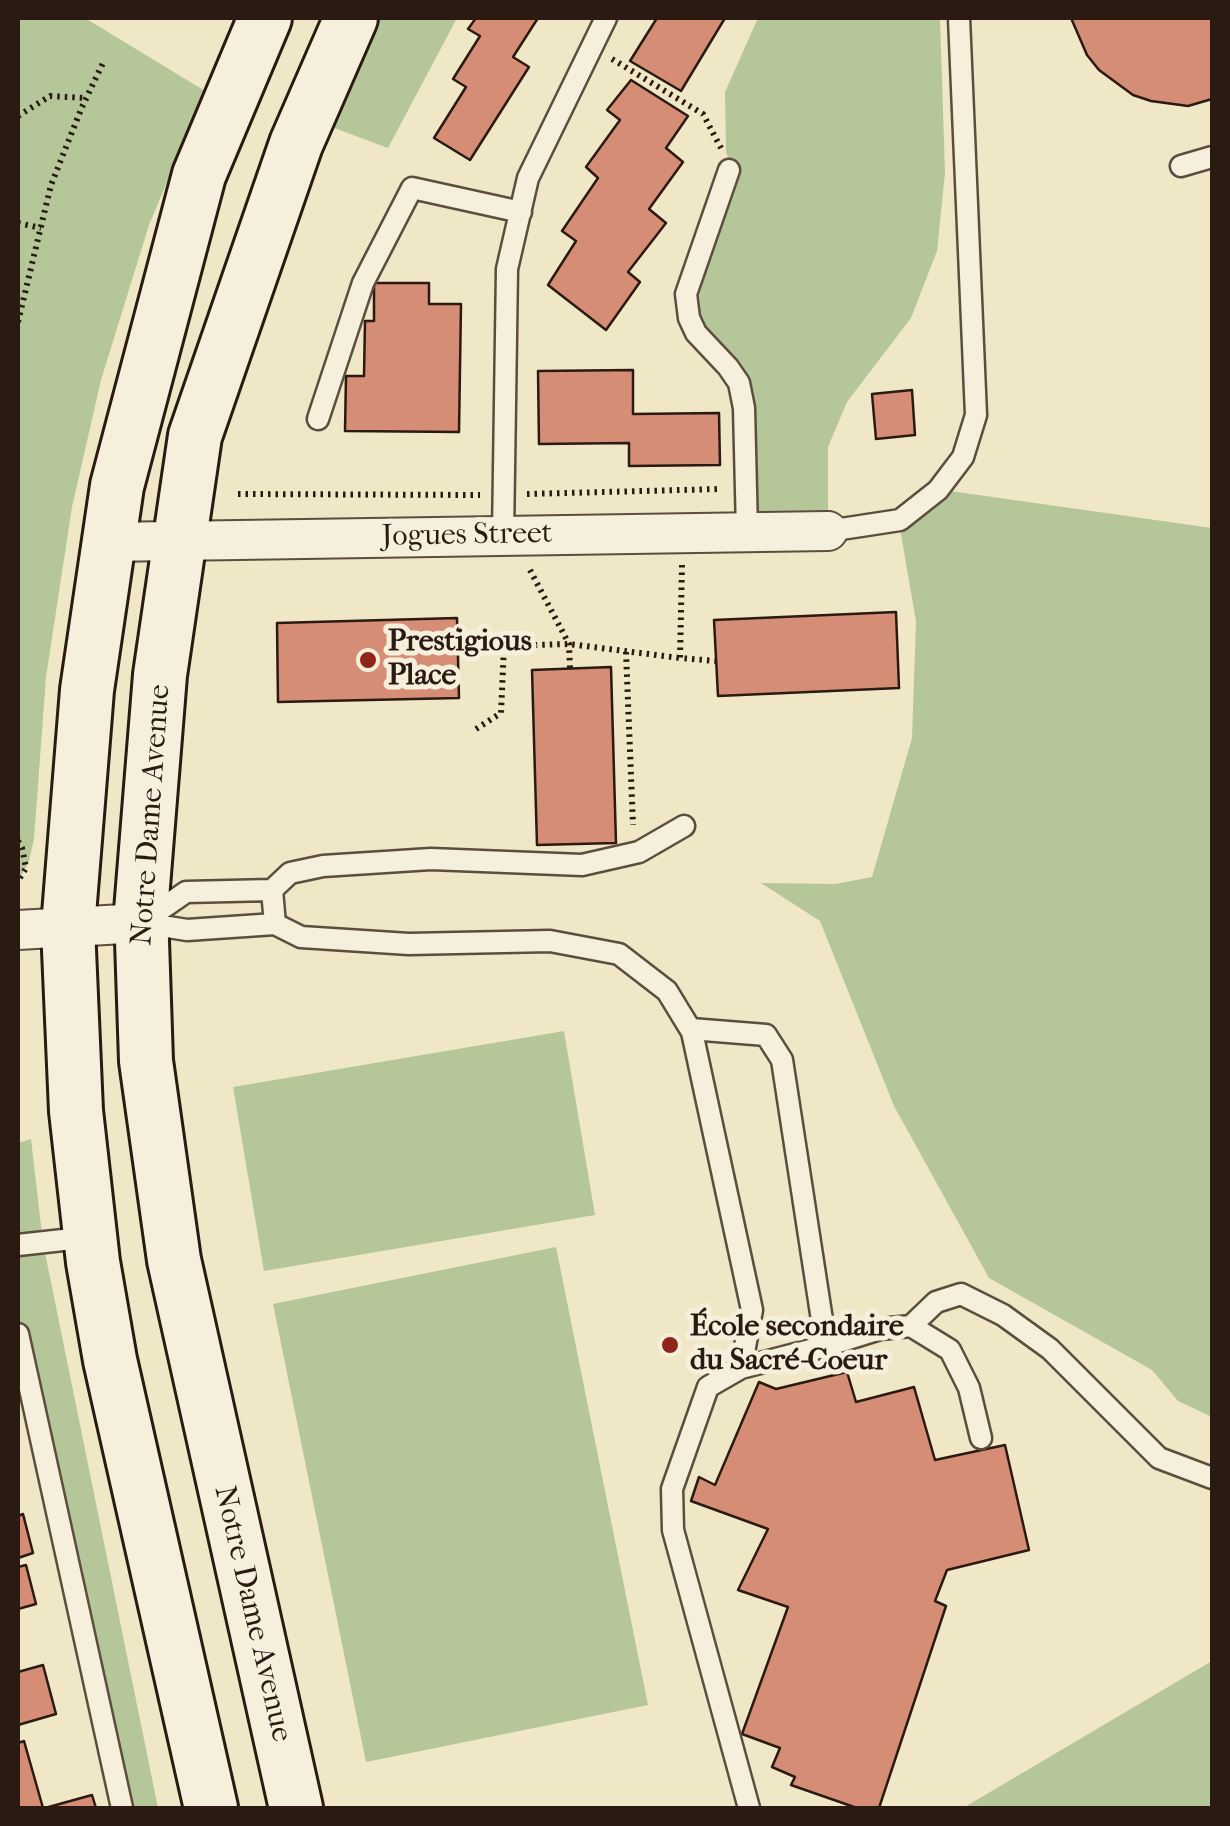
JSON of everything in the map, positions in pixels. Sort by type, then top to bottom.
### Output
[{"type":"main road","points":[[211,1808],[110,1360],[90,1237],[76,1111],[43,928],[74,820],[87,690],[117,486],[199,175],[266,18]]},
{"type":"main road","name":"Notre Dame Avenue","points":[[296,1808],[174,1260],[146,1061],[141,923],[160,675],[194,436],[296,144],[351,18]]},
{"type":"street","name":"Jogues Street","points":[[107,542],[182,540],[508,553],[683,534],[828,531]]},
{"type":"street","points":[[43,928],[141,923]]},
{"type":"lane","points":[[508,553],[507,269],[528,178],[606,18]]},
{"type":"lane","points":[[828,531],[900,520],[938,490],[964,456],[976,415],[958,18]]},
{"type":"lane","points":[[1181,166],[1212,156]]},
{"type":"lane","points":[[730,170],[686,294],[688,318],[696,334],[739,383],[744,408],[747,532]]},
{"type":"lane","points":[[318,420],[362,283],[412,188],[521,212]]},
{"type":"lane","points":[[141,923],[186,892],[272,890],[290,873],[324,866],[430,860],[582,865],[634,854],[684,826]]},
{"type":"lane","points":[[272,890],[276,924]]},
{"type":"lane","points":[[141,923],[188,930],[276,924],[301,937],[409,944],[550,941],[619,954],[668,991],[690,1029],[752,1310],[741,1368]]},
{"type":"lane","points":[[690,1029],[766,1035],[782,1060],[826,1346]]},
{"type":"lane","points":[[18,1245],[90,1237]]},
{"type":"lane","points":[[748,1808],[673,1530],[672,1489],[708,1387],[741,1368],[880,1330],[911,1326],[936,1302],[961,1294],[1003,1314],[1050,1349],[1159,1458],[1212,1478]]},
{"type":"lane","points":[[911,1326],[950,1350],[969,1388],[980,1438]]},
{"type":"lane","points":[[18,1334],[122,1808]]},
{"type":"path","points":[[18,322],[51,185],[103,64]]},
{"type":"path","points":[[626,68],[703,114],[719,140],[730,170]]},
{"type":"path","points":[[18,116],[50,96],[86,98]]},
{"type":"path","points":[[18,223],[41,228]]},
{"type":"path","points":[[680,658],[683,534]]},
{"type":"path","points":[[508,553],[532,570],[569,644],[570,668]]},
{"type":"path","points":[[476,729],[502,713],[504,646],[569,644],[716,661]]},
{"type":"path","points":[[626,652],[634,854]]},
{"type":"path","points":[[18,841],[26,868],[18,881]]},
{"type":"green space","points":[[18,18],[85,18],[205,91],[149,225],[101,380],[72,507],[46,677],[34,839],[18,882]]},
{"type":"green space","points":[[355,18],[457,18],[388,148],[310,119]]},
{"type":"green space","points":[[758,18],[940,18],[945,173],[937,251],[911,318],[847,402],[828,447],[828,529],[750,530],[747,409],[699,333],[691,294],[733,171],[726,152],[725,92]]},
{"type":"green space","points":[[936,489],[1212,528],[1212,1417],[1178,1401],[1152,1370],[989,1278],[894,1106],[820,921],[761,883],[835,884],[872,877],[912,738],[916,621],[898,517]]},
{"type":"green space","points":[[564,1031],[595,1215],[264,1271],[233,1087]]},
{"type":"green space","points":[[31,1139],[43,1243],[158,1808],[124,1808],[21,1346],[18,1143]]},
{"type":"green space","points":[[556,1247],[648,1705],[366,1762],[273,1304]]},
{"type":"green space","points":[[1212,1661],[1212,1808],[963,1808]]},
{"type":"building","points":[[476,18],[538,18],[513,57],[529,67],[470,160],[434,138],[466,87],[453,79],[480,36],[468,29]]},
{"type":"building","points":[[657,18],[725,18],[681,91],[630,61]]},
{"type":"building","points":[[1071,18],[1212,18],[1212,99],[1188,106],[1133,95],[1099,70],[1087,55]]},
{"type":"building","points":[[631,80],[688,116],[666,148],[683,162],[649,209],[666,223],[628,272],[640,282],[606,330],[548,285],[576,241],[562,231],[598,178],[586,167],[620,120],[607,110]]},
{"type":"building","points":[[374,283],[429,283],[429,304],[461,304],[459,432],[345,431],[346,376],[364,376],[365,321],[374,321]]},
{"type":"building","points":[[633,370],[633,414],[719,413],[720,465],[629,466],[629,443],[539,444],[538,371]]},
{"type":"building","points":[[912,390],[915,435],[876,439],[872,394]]},
{"type":"building","points":[[896,612],[899,688],[718,696],[714,620]]},
{"type":"building","name":"Prestigious Place","points":[[457,618],[459,698],[278,702],[277,623]]},
{"type":"building","points":[[611,667],[616,843],[537,845],[532,670]]},
{"type":"building","points":[[847,1372],[856,1402],[914,1387],[935,1460],[1005,1445],[1029,1550],[947,1570],[935,1601],[946,1606],[879,1808],[857,1808],[791,1785],[795,1777],[772,1767],[780,1748],[742,1734],[788,1607],[738,1590],[768,1529],[691,1501],[699,1477],[715,1485],[759,1382],[776,1389]]},
{"type":"building","points":[[23,1514],[33,1553],[18,1558],[18,1516]]},
{"type":"building","points":[[26,1565],[36,1604],[18,1609],[18,1567]]},
{"type":"building","points":[[43,1665],[56,1714],[18,1725],[18,1672]]},
{"type":"building","points":[[24,1741],[43,1808],[18,1808],[18,1743]]},
{"type":"building","points":[[92,1795],[96,1808],[45,1808]]},
{"type":"place","name":"Prestigious Place","points":[[368,660]]},
{"type":"place","name":"École secondaire du Sacré-Coeur","points":[[670,1345]]}]
